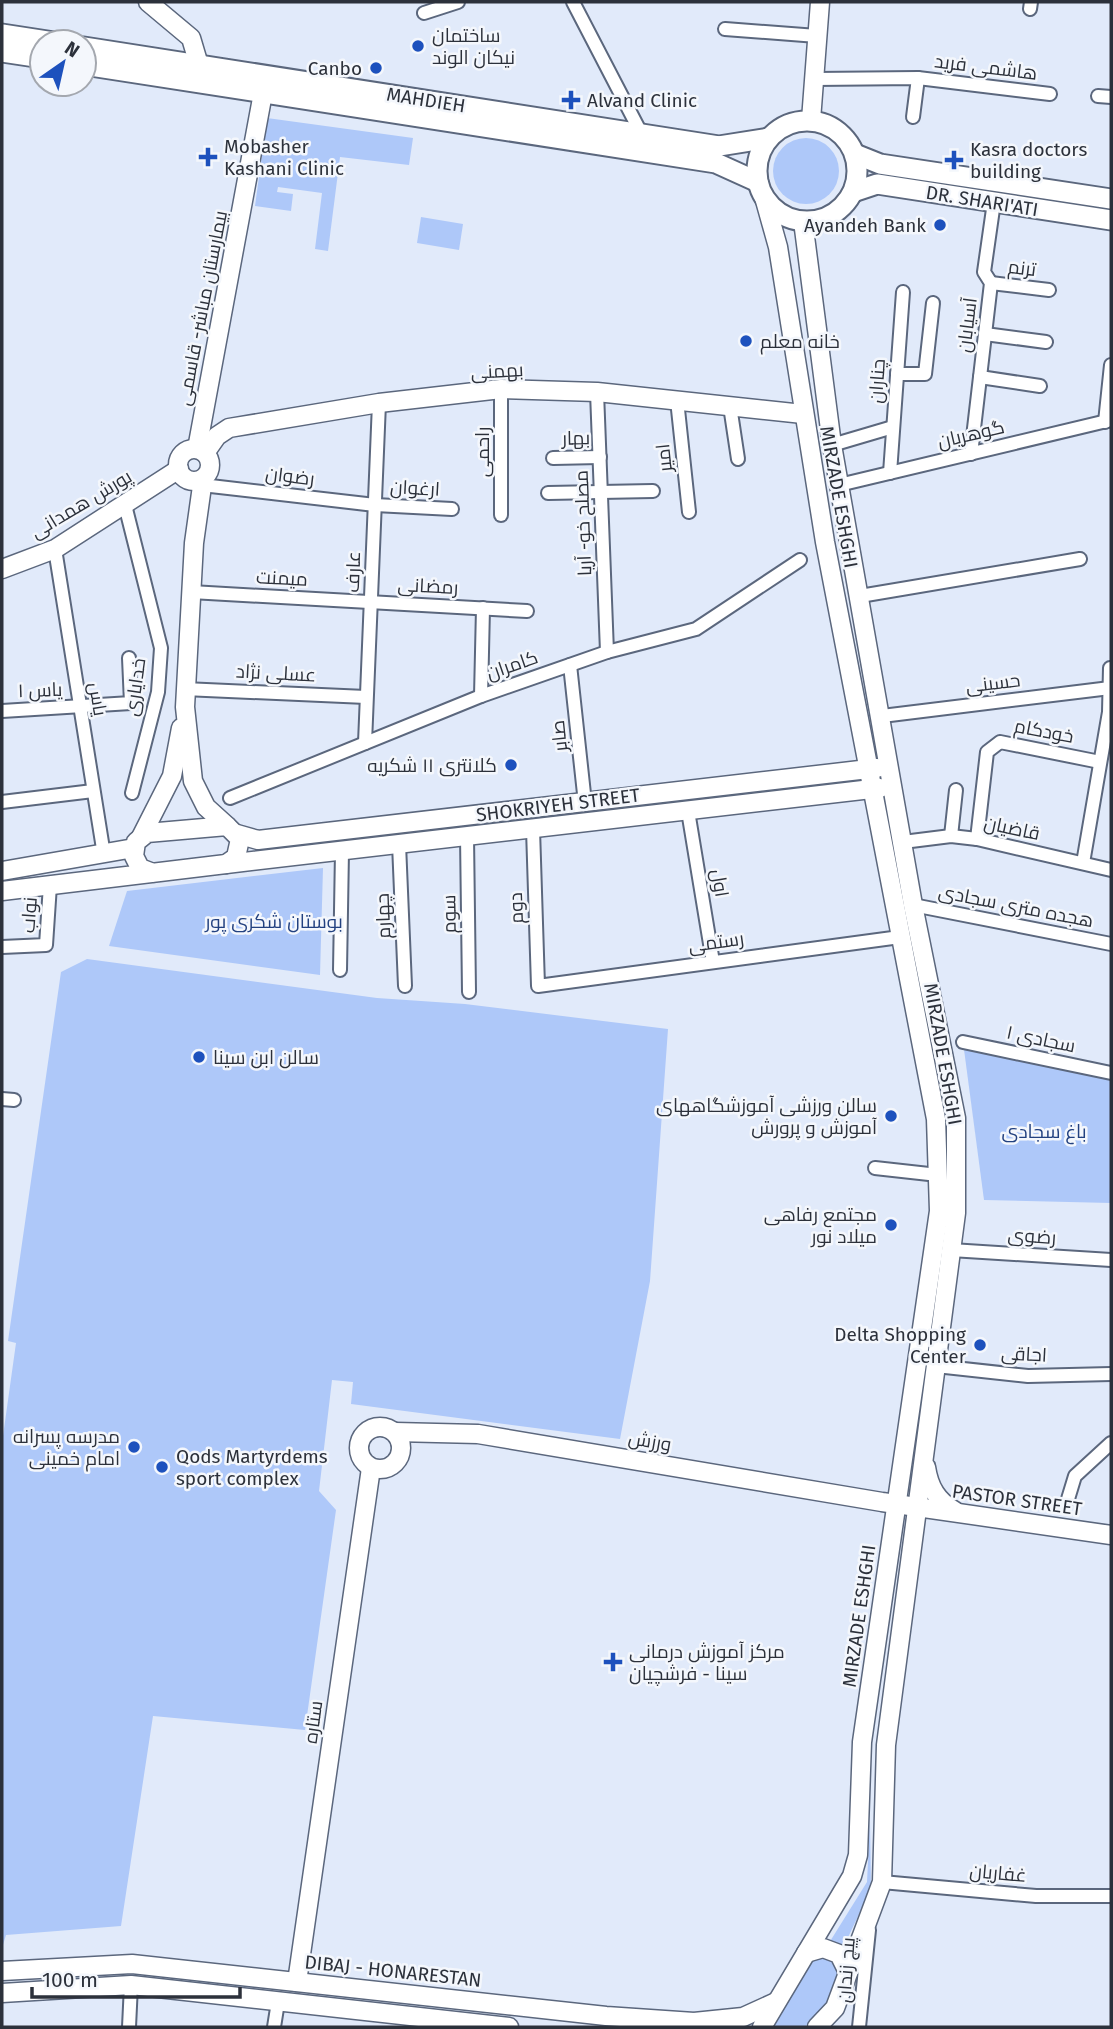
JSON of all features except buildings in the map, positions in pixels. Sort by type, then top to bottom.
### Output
[{"type":"main road","points":[[148,2],[191,38],[199,65]]},
{"type":"main road","points":[[811,120],[820,2]]},
{"type":"main road","points":[[2,34],[28,38]]},
{"type":"main road","name":"MAHDIEH","points":[[98,49],[719,146],[769,138]]},
{"type":"main road","points":[[2,52],[28,56]]},
{"type":"main road","name":"MAHDIEH","points":[[98,67],[716,163],[761,189]]},
{"type":"main road","name":"بیمارستان مباشر- قاسمی","points":[[201,451],[263,93]]},
{"type":"main road","points":[[811,120],[838,131],[855,154],[857,179],[845,204],[833,214],[803,221],[775,209],[761,189],[761,151],[769,138],[781,128],[811,120]]},
{"type":"main road","name":"DR. SHARI'ATI","points":[[855,154],[880,164],[1111,199]]},
{"type":"main road","name":"DR. SHARI'ATI","points":[[853,192],[877,184],[1111,220]]},
{"type":"main road","name":"MIRZADE ESHGHI","points":[[761,189],[778,247],[803,414],[867,770],[936,1119],[939,1211],[862,1742],[858,1855],[852,1876],[762,2027]]},
{"type":"main road","name":"MIRZADE ESHGHI","points":[[803,221],[832,445],[914,905],[956,1118],[956,1213],[886,1745],[882,1882],[835,2008],[817,2027]]},
{"type":"main road","name":"بهمنی","points":[[201,451],[229,428],[379,403],[501,389],[597,392],[803,414]]},
{"type":"main road","points":[[194,543],[180,456],[190,449],[201,451],[211,464],[202,482],[194,543],[185,707],[193,781],[206,807],[232,830],[239,852],[226,864]]},
{"type":"main road","points":[[181,473],[202,482]]},
{"type":"main road","name":"پورش همدانی","points":[[2,569],[55,549],[181,473]]},
{"type":"main road","points":[[153,873],[140,868],[137,843],[172,776],[185,707]]},
{"type":"main road","name":"SHOKRIYEH STREET","points":[[137,843],[147,833],[232,830],[258,840],[891,766]]},
{"type":"main road","name":"SHOKRIYEH STREET","points":[[153,873],[894,786]]},
{"type":"main road","points":[[2,871],[104,855],[137,843]]},
{"type":"main road","points":[[2,891],[153,873]]},
{"type":"main road","points":[[381,1426],[395,1432],[401,1445],[398,1460],[386,1469],[371,1468],[360,1458],[358,1443],[366,1430],[381,1426]]},
{"type":"main road","name":"ورزش","points":[[395,1432],[478,1434],[917,1507]]},
{"type":"main road","points":[[925,1451],[930,1486],[938,1500],[958,1513]]},
{"type":"main road","name":"ستاره","points":[[297,1982],[371,1468]]},
{"type":"main road","name":"PASTOR STREET","points":[[917,1507],[1111,1535]]},
{"type":"main road","points":[[862,1742],[886,1745]]},
{"type":"main road","points":[[806,1953],[823,1948],[839,1954],[848,1972]]},
{"type":"main road","name":"DIBAJ - HONARESTAN","points":[[2,1971],[132,1964],[297,1982],[606,2022],[719,2022],[743,2017],[776,2002]]},
{"type":"main road","points":[[2,1993],[131,1986],[278,2002],[419,2022],[509,2027]]},
{"type":"street","points":[[424,13],[458,2]]},
{"type":"street","points":[[573,2],[640,134]]},
{"type":"street","points":[[725,29],[817,36]]},
{"type":"street","name":"هاشمی فرید","points":[[913,117],[918,78]]},
{"type":"street","name":"هاشمی فرید","points":[[814,79],[918,78],[1050,94]]},
{"type":"street","points":[[1098,96],[1111,97]]},
{"type":"street","name":"آسیابان","points":[[971,454],[991,283],[984,272],[994,202]]},
{"type":"street","name":"ترنم","points":[[991,283],[1049,290]]},
{"type":"street","name":"چناران","points":[[890,473],[902,292]]},
{"type":"street","points":[[897,374],[925,374],[933,303]]},
{"type":"street","points":[[985,334],[1046,342]]},
{"type":"street","points":[[1108,421],[1111,365]]},
{"type":"street","points":[[980,377],[1040,386]]},
{"type":"street","name":"راحمی","points":[[501,389],[501,515]]},
{"type":"street","name":"مصلح خو- آریا","points":[[597,392],[607,652]]},
{"type":"street","name":"امیر","points":[[677,400],[689,512]]},
{"type":"street","name":"عارف","points":[[365,743],[379,403]]},
{"type":"street","points":[[730,406],[738,459]]},
{"type":"street","name":"گوهریان","points":[[839,485],[1108,421]]},
{"type":"street","points":[[832,445],[893,427]]},
{"type":"street","name":"بهار","points":[[552,458],[600,457]]},
{"type":"street","name":"رضوان","points":[[202,482],[375,505]]},
{"type":"street","points":[[548,493],[653,491]]},
{"type":"street","name":"خدایاری","points":[[125,505],[161,648],[158,692],[132,793]]},
{"type":"street","name":"ارغوان","points":[[375,505],[452,509]]},
{"type":"street","name":"یاس","points":[[55,549],[104,855]]},
{"type":"street","points":[[860,596],[1080,559]]},
{"type":"street","name":"کامران","points":[[230,798],[481,696],[607,652],[696,629],[800,560]]},
{"type":"street","name":"میمنت","points":[[191,592],[370,602]]},
{"type":"street","name":"رمضانی","points":[[370,602],[527,611]]},
{"type":"street","name":"رمضانی","points":[[481,696],[484,608]]},
{"type":"street","name":"یاس ۱","points":[[2,711],[131,703],[128,658]]},
{"type":"street","name":"صابر","points":[[570,665],[585,803]]},
{"type":"street","points":[[1083,863],[1100,762],[1110,688],[1110,668]]},
{"type":"street","name":"حسینی","points":[[881,716],[1110,688]]},
{"type":"street","name":"عسلی نژاد","points":[[184,689],[366,697]]},
{"type":"street","name":"خودکام","points":[[977,839],[987,752],[1000,742],[1100,762]]},
{"type":"street","points":[[951,836],[956,790]]},
{"type":"street","points":[[2,802],[93,791]]},
{"type":"street","name":"اول","points":[[688,811],[713,962]]},
{"type":"street","name":"دوم","points":[[533,829],[538,986]]},
{"type":"street","name":"سوم","points":[[467,836],[469,992]]},
{"type":"street","name":"قاضیان","points":[[903,842],[951,836],[977,839],[1111,870]]},
{"type":"street","name":"چهارم","points":[[400,844],[405,986]]},
{"type":"street","points":[[340,970],[342,851]]},
{"type":"street","name":"نواب","points":[[2,947],[46,946],[50,885]]},
{"type":"street","name":"هجده متری سجادی","points":[[914,905],[1111,944]]},
{"type":"street","name":"رستمی","points":[[538,986],[900,937]]},
{"type":"street","name":"سجادی ۱","points":[[963,1042],[1111,1073]]},
{"type":"street","points":[[875,1168],[938,1175]]},
{"type":"street","name":"رضوی","points":[[951,1250],[1111,1260]]},
{"type":"street","name":"اجاقی","points":[[936,1366],[1028,1376],[1111,1374]]},
{"type":"street","points":[[1068,1499],[1075,1476],[1111,1443]]},
{"type":"street","name":"غفاریان","points":[[882,1882],[1035,1896],[1111,1896]]},
{"type":"street","name":"پیچ زندان","points":[[859,2027],[867,1967],[869,1916]]},
{"type":"street","points":[[129,2027],[131,1986]]},
{"type":"street","points":[[274,2027],[278,2002]]},
{"type":"green space","points":[[267,118],[413,138],[409,165],[340,157],[328,251],[315,249],[322,193],[278,187],[277,192],[293,194],[291,211],[255,206]]},
{"type":"green space","points":[[806,138],[829,148],[839,171],[829,194],[806,204],[783,194],[773,171],[783,148]]},
{"type":"green space","points":[[421,217],[463,224],[459,250],[417,243]]},
{"type":"green space","name":"بوستان شکری پور","points":[[323,868],[320,975],[109,946],[127,891]]},
{"type":"green space","name":"Qods Martyrdems sport complex","points":[[87,959],[377,998],[465,1004],[668,1029],[650,1281],[620,1439],[351,1404],[353,1382],[332,1380],[319,1491],[336,1510],[305,1730],[153,1716],[121,1926],[6,1935],[2,1948],[2,1443],[16,1343],[8,1341],[61,972]]},
{"type":"green space","name":"باغ سجادی","points":[[963,1042],[1111,1076],[1111,1203],[984,1200]]},
{"type":"green space","points":[[870,1821],[871,1889],[842,1950],[829,1943],[867,1882]]},
{"type":"green space","points":[[818,1958],[830,1960],[839,1971],[834,1994],[805,2027],[768,2027],[811,1962]]},
{"type":"place","name":"ساختمان نیکان الوند","points":[[418,46]]},
{"type":"place","name":"Canbo","points":[[376,68]]},
{"type":"place","name":"Alvand Clinic","points":[[571,100]]},
{"type":"place","name":"Mobasher Kashani Clinic","points":[[208,157]]},
{"type":"place","name":"Kasra doctors building","points":[[954,160]]},
{"type":"place","name":"Ayandeh Bank","points":[[940,225]]},
{"type":"place","name":"خانه معلم","points":[[746,341]]},
{"type":"place","name":"کلانتری ۱۱ شکریه","points":[[511,765]]},
{"type":"place","name":"سالن ابن سینا","points":[[199,1057]]},
{"type":"place","name":"سالن ورزشی آموزشگاههای آموزش و پرورش","points":[[891,1116]]},
{"type":"place","name":"مجتمع رفاهی میلاد نور","points":[[891,1225]]},
{"type":"place","name":"Delta Shopping Center","points":[[980,1345]]},
{"type":"place","name":"مدرسه پسرانه امام خمینی","points":[[134,1447]]},
{"type":"place","name":"Qods Martyrdems sport complex","points":[[162,1467]]},
{"type":"place","name":"مرکز آموزش درمانی سینا - فرشچیان","points":[[613,1662]]}]
